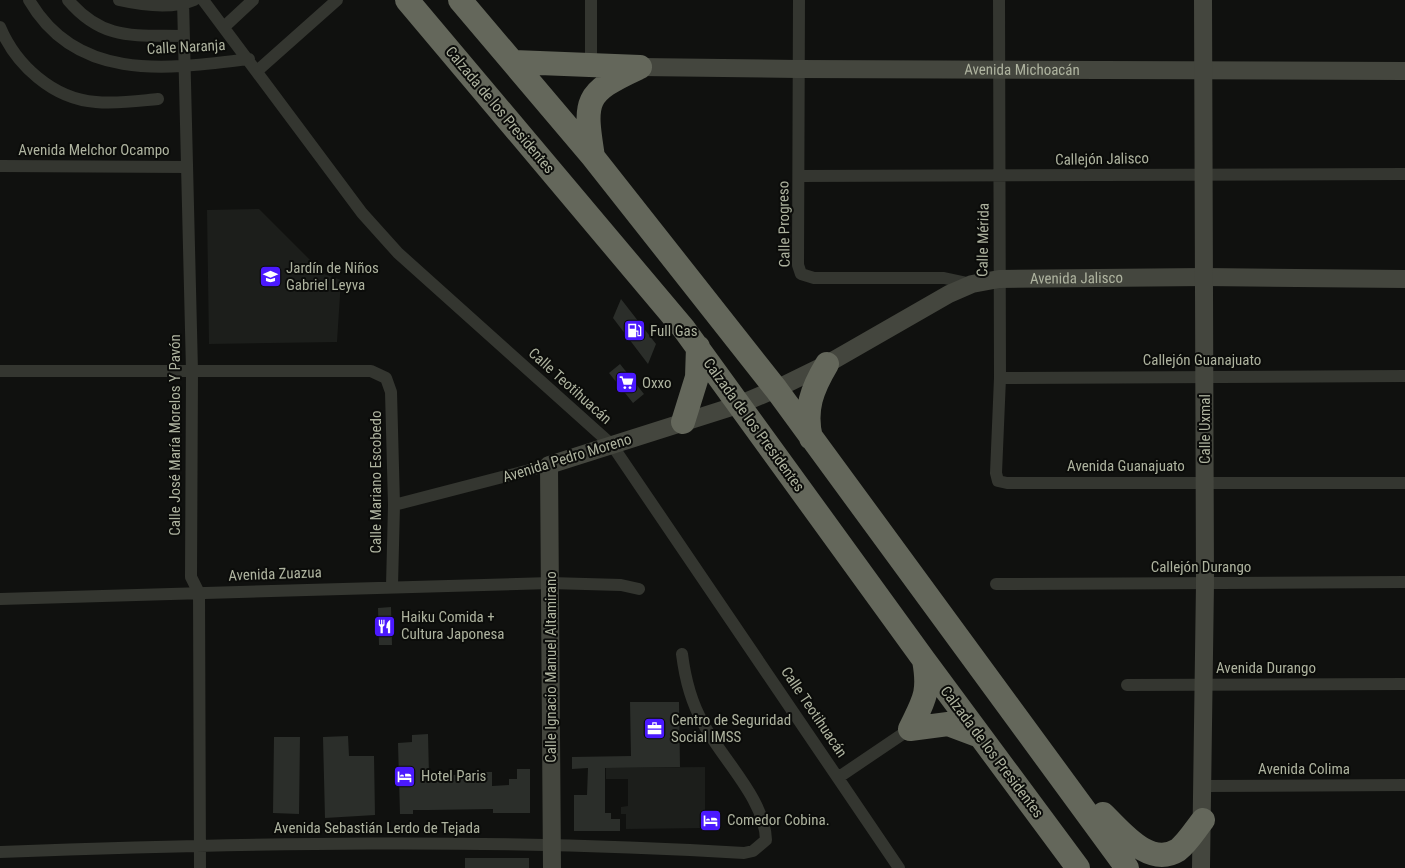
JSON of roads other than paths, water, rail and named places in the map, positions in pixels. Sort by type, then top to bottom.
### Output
[{"type":"highway","name":"Calzada de los Presidentes","points":[[407,0],[628,260],[698,347],[738,405],[1078,868]]},
{"type":"highway","points":[[460,0],[593,156],[776,389],[1127,868]]},
{"type":"highway","points":[[514,62],[640,67]]},
{"type":"highway","points":[[593,156],[587,110],[592,97],[607,83],[640,67]]},
{"type":"highway","points":[[683,422],[697,377],[698,347]]},
{"type":"highway","points":[[811,438],[808,426],[810,400],[826,364]]},
{"type":"highway","points":[[910,729],[925,700],[928,681],[924,660]]},
{"type":"highway","points":[[910,729],[948,724],[981,737]]},
{"type":"highway","points":[[1069,787],[1094,804],[1138,848],[1154,855],[1166,855],[1177,850],[1203,820]]},
{"type":"street","name":"Calle Naranja","points":[[29,0],[50,28],[76,49],[93,58],[152,68],[185,67],[249,59]]},
{"type":"street","points":[[68,0],[92,24],[107,31],[184,36]]},
{"type":"street","points":[[119,0],[144,4],[187,1]]},
{"type":"street","name":"Calle Teotihuacán","points":[[204,0],[362,214],[398,253],[612,445],[899,868]]},
{"type":"street","points":[[224,27],[253,0]]},
{"type":"street","points":[[258,71],[337,0]]},
{"type":"street","points":[[591,0],[592,64]]},
{"type":"street","name":"Calle Progreso","points":[[798,0],[798,265],[801,274],[814,278],[944,278],[972,284]]},
{"type":"street","name":"Calle Mérida","points":[[998,481],[996,473],[1000,378],[999,0]]},
{"type":"street","name":"Calle Uxmal","points":[[1203,0],[1202,69],[1206,376],[1203,865]]},
{"type":"street","name":"Calle José María Morelos Y Pavón","points":[[187,1],[184,36],[192,371],[191,577],[198,593],[200,868]]},
{"type":"street","points":[[0,27],[6,40],[25,68],[70,96],[94,102],[119,103],[158,99]]},
{"type":"street","name":"Avenida Michoacán","points":[[640,67],[999,70],[1405,70]]},
{"type":"street","name":"Avenida Melchor Ocampo","points":[[0,166],[187,167]]},
{"type":"street","name":"Callejón Jalisco","points":[[799,176],[1000,177],[1405,174]]},
{"type":"street","name":"Avenida Jalisco","points":[[738,405],[776,389],[826,364],[949,294],[972,284],[999,279],[1205,277],[1405,279]]},
{"type":"street","points":[[0,371],[192,371]]},
{"type":"street","name":"Calle Mariano Escobedo","points":[[192,371],[371,371],[386,378],[391,392],[394,505],[392,586]]},
{"type":"street","name":"Callejón Guanajuato","points":[[1000,378],[1405,376]]},
{"type":"street","name":"Avenida Pedro Moreno","points":[[394,505],[549,465],[738,405]]},
{"type":"street","name":"Calle Ignacio Manuel Altamirano","points":[[549,465],[552,868]]},
{"type":"street","name":"Avenida Guanajuato","points":[[998,481],[1007,483],[1405,483]]},
{"type":"street","name":"Callejón Durango","points":[[996,584],[1405,582]]},
{"type":"street","name":"Avenida Zuazua","points":[[0,599],[392,586],[550,583],[621,585],[639,589]]},
{"type":"street","name":"Avenida Sebastián Lerdo de Tejada","points":[[0,852],[200,845],[552,844],[744,853],[753,851],[766,840],[762,819],[751,796],[703,724],[684,676],[682,654]]},
{"type":"street","name":"Avenida Durango","points":[[1128,685],[1405,684]]},
{"type":"street","points":[[839,777],[910,729]]},
{"type":"street","name":"Avenida Colima","points":[[1203,786],[1405,785]]},
{"type":"place","name":"Jardín de Niños Gabriel Leyva","points":[[270,277]]},
{"type":"place","name":"Full Gas","points":[[634,331]]},
{"type":"place","name":"Oxxo","points":[[626,383]]},
{"type":"place","name":"Haiku Comida + Cultura Japonesa","points":[[385,626]]},
{"type":"place","name":"Centro de Seguridad Social IMSS","points":[[655,729]]},
{"type":"place","name":"Hotel Paris","points":[[405,776]]},
{"type":"place","name":"Comedor Cobina.","points":[[711,820]]}]
